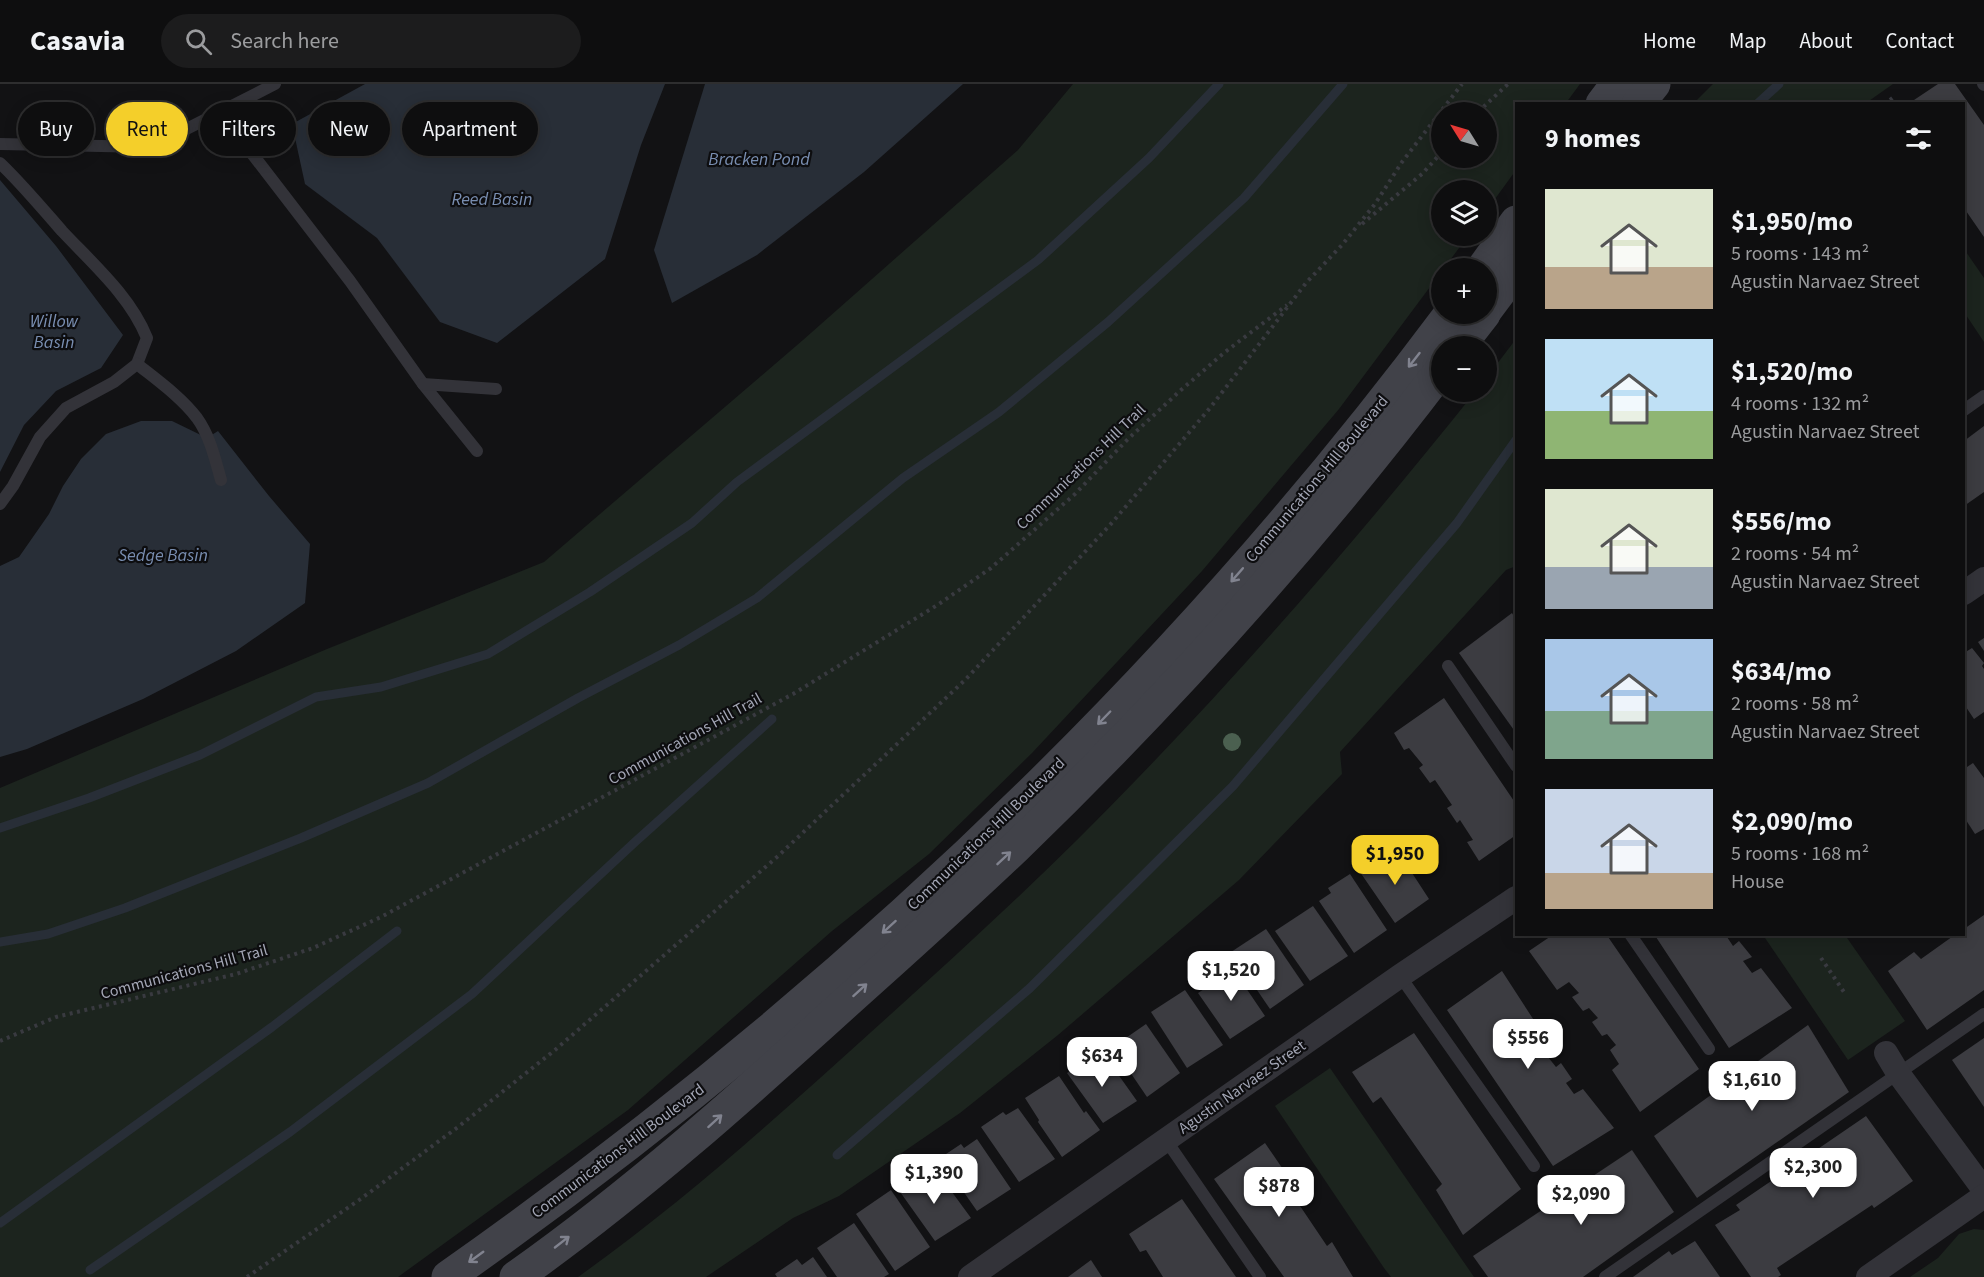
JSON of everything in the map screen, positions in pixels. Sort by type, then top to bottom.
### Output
[{"type":"street","points":[[1604,102],[1617,84]]},
{"type":"street","points":[[1640,102],[1654,84]]},
{"type":"street","points":[[1490,258],[1515,223]]},
{"type":"street","points":[[1497,295],[1515,271]]},
{"type":"street","name":"Communications Hill Boulevard","points":[[448,1277],[550,1205],[776,1027],[998,827],[1160,661],[1222,592],[1294,510],[1442,324]]},
{"type":"street","points":[[1467,336],[1476,324]]},
{"type":"street","name":"Communications Hill Boulevard","points":[[516,1277],[698,1136],[1016,847],[1144,717],[1245,607],[1347,488],[1431,383]]},
{"type":"street","points":[[1965,592],[1984,579]]},
{"type":"street","name":"Agustin Narvaez Street","points":[[985,1273],[1166,1140],[1400,976],[1515,899]]},
{"type":"street","points":[[1892,1063],[1984,1190]]},
{"type":"street","points":[[1869,1277],[1984,1196]]},
{"type":"lane","points":[[240,102],[275,84]]},
{"type":"lane","points":[[0,144],[151,147],[200,122]]},
{"type":"lane","points":[[254,156],[350,281],[423,384],[477,451]]},
{"type":"lane","points":[[0,163],[108,279],[140,319],[147,338],[137,364],[114,382],[66,408],[40,437],[13,486],[0,504]]},
{"type":"lane","points":[[137,364],[187,406],[198,420],[209,440],[221,480]]},
{"type":"lane","points":[[423,384],[496,388]]},
{"type":"lane","points":[[1965,409],[1984,396]]},
{"type":"lane","points":[[1448,666],[1515,765]]},
{"type":"lane","points":[[1631,936],[1709,1049]]},
{"type":"lane","points":[[1400,976],[1534,1166]]},
{"type":"lane","points":[[1605,1277],[1892,1063],[1984,1014]]},
{"type":"lane","points":[[1166,1140],[1260,1277]]},
{"type":"path","name":"Communications Hill Trail","points":[[247,1277],[362,1198],[467,1120],[555,1050],[777,857],[965,680],[1110,525],[1210,408],[1292,300],[1375,204],[1402,162],[1462,84]]},
{"type":"path","points":[[1489,102],[1508,84]]},
{"type":"path","points":[[1890,100],[1895,96]]},
{"type":"path","points":[[1354,230],[1431,164]]},
{"type":"path","name":"Communications Hill Trail","points":[[0,1041],[56,1017],[236,974],[313,948],[401,906],[793,694],[939,604],[991,568],[1075,494],[1128,439],[1181,390],[1225,352],[1292,300]]},
{"type":"path","points":[[1821,958],[1846,995]]},
{"type":"shaded area","points":[[1073,84],[1580,84],[1567,102],[1515,102],[1515,171],[1497,196],[1497,180],[1431,180],[1431,246],[1461,246],[1452,258],[1431,258],[1431,286],[1339,409],[1202,571],[1032,753],[929,854],[832,931],[628,1110],[398,1277],[0,1277],[0,788],[327,649],[544,562],[803,340],[1018,150]]},
{"type":"shaded area","points":[[1713,84],[1893,84],[1867,102],[1695,102]]},
{"type":"shaded area","points":[[1965,250],[1984,278],[1984,342],[1965,314]]},
{"type":"shaded area","points":[[1515,340],[1515,566],[1506,570],[1340,752],[1342,774],[1239,880],[1058,1035],[960,1113],[839,1196],[793,1218],[706,1277],[578,1277],[654,1220],[763,1128],[835,1065],[1039,877],[1181,733],[1310,590],[1467,402],[1497,402],[1497,364]]},
{"type":"shaded area","points":[[1764,936],[1846,936],[1905,1021],[1848,1060]]},
{"type":"shaded area","points":[[1330,1068],[1474,1277],[1391,1277],[1384,1268],[1275,1106]]},
{"type":"shaded area","points":[[1974,1229],[1984,1230],[1984,1277],[1910,1277],[1938,1258],[1959,1234]]},
{"type":"water","name":"Reed Basin","points":[[365,84],[665,84],[641,145],[605,259],[497,343],[440,322],[377,238],[305,184],[296,142],[296,122],[308,115],[308,156],[390,156],[390,102],[332,102]]},
{"type":"water","name":"Bracken Pond","points":[[705,84],[963,84],[864,172],[757,255],[672,303],[654,250]]},
{"type":"water","name":"Willow Basin","points":[[0,180],[56,246],[123,335],[101,368],[56,391],[24,425],[0,472]]},
{"type":"water","name":"Sedge Basin","points":[[141,421],[172,421],[207,438],[218,431],[310,544],[305,603],[236,651],[143,699],[27,749],[0,757],[0,566],[19,557],[49,514],[63,486],[81,459],[106,434]]},
{"type":"building","points":[[1938,84],[1955,84],[1984,125],[1984,237],[1965,209],[1965,102],[1911,102]]},
{"type":"building","points":[[1984,426],[1984,492],[1965,505],[1965,440]]},
{"type":"building","points":[[1512,613],[1515,618],[1515,732],[1459,653]]},
{"type":"building","points":[[1984,638],[1984,651],[1978,642]]},
{"type":"building","points":[[1972,648],[1984,663],[1982,666],[1984,669],[1984,712],[1974,719],[1965,706],[1965,652]]},
{"type":"building","points":[[1444,698],[1515,803],[1515,836],[1479,861],[1467,842],[1473,840],[1460,820],[1457,823],[1447,808],[1452,805],[1435,780],[1430,783],[1419,768],[1423,765],[1409,748],[1404,750],[1394,733]]},
{"type":"building","points":[[1973,763],[1984,778],[1984,829],[1975,834],[1965,819],[1965,768]]},
{"type":"building","points":[[1399,853],[1429,899],[1395,923],[1360,872],[1379,856],[1386,862]]},
{"type":"building","points":[[1350,874],[1387,930],[1354,953],[1319,901],[1331,893],[1328,888]]},
{"type":"building","points":[[1313,906],[1348,956],[1310,981],[1275,931]]},
{"type":"building","points":[[1984,915],[1984,990],[1927,1030],[1888,971],[1914,952],[1921,959],[1953,936],[1965,936],[1965,928]]},
{"type":"building","points":[[1266,929],[1304,985],[1270,1009],[1231,952]]},
{"type":"building","points":[[1551,936],[1607,936],[1699,1069],[1640,1112],[1612,1070],[1619,1064],[1610,1050],[1616,1045],[1607,1034],[1602,1036],[1592,1022],[1598,1018],[1589,1008],[1583,1011],[1572,997],[1579,993],[1569,982],[1557,990],[1529,951]]},
{"type":"building","points":[[1655,936],[1726,936],[1733,946],[1739,941],[1752,957],[1743,961],[1752,973],[1761,968],[1792,1008],[1729,1048]]},
{"type":"building","points":[[1229,963],[1265,1016],[1230,1039],[1198,993],[1212,984],[1207,978]]},
{"type":"building","points":[[1502,971],[1537,1025],[1530,1029],[1538,1040],[1544,1036],[1557,1053],[1548,1057],[1556,1067],[1561,1063],[1572,1079],[1566,1083],[1574,1094],[1583,1089],[1614,1128],[1553,1166],[1447,1010]]},
{"type":"building","points":[[1185,990],[1223,1045],[1187,1068],[1151,1012]]},
{"type":"building","points":[[1146,1024],[1180,1073],[1147,1097],[1113,1047]]},
{"type":"building","points":[[1808,1025],[1849,1092],[1697,1198],[1654,1136]]},
{"type":"building","points":[[1414,1033],[1521,1189],[1463,1235],[1436,1190],[1442,1184],[1381,1097],[1373,1103],[1352,1072]]},
{"type":"building","points":[[1984,1038],[1984,1107],[1952,1060]]},
{"type":"building","points":[[1105,1056],[1137,1101],[1103,1123],[1067,1073],[1089,1058],[1094,1063]]},
{"type":"building","points":[[1059,1076],[1084,1113],[1086,1111],[1100,1130],[1062,1157],[1025,1098]]},
{"type":"building","points":[[1018,1108],[1055,1159],[1019,1182],[981,1127],[1003,1112],[1006,1115]]},
{"type":"building","points":[[1866,1116],[1913,1181],[1874,1208],[1872,1205],[1777,1268],[1781,1275],[1778,1277],[1751,1277],[1715,1225],[1740,1210],[1736,1205]]},
{"type":"building","points":[[977,1139],[1011,1189],[977,1211],[940,1158],[961,1144],[964,1148]]},
{"type":"building","points":[[1265,1143],[1300,1194],[1294,1197],[1327,1246],[1332,1242],[1353,1277],[1284,1277],[1214,1179]]},
{"type":"building","points":[[1632,1150],[1674,1212],[1583,1277],[1488,1277],[1473,1256]]},
{"type":"building","points":[[921,1173],[927,1180],[938,1173],[971,1218],[935,1241],[898,1189]]},
{"type":"building","points":[[891,1190],[930,1247],[895,1271],[856,1214]]},
{"type":"building","points":[[1182,1199],[1236,1277],[1163,1277],[1146,1250],[1140,1252],[1129,1234]]},
{"type":"building","points":[[854,1223],[889,1274],[884,1277],[837,1277],[817,1248]]},
{"type":"building","points":[[1695,1241],[1720,1277],[1633,1277],[1669,1251],[1672,1255]]},
{"type":"building","points":[[813,1257],[827,1277],[777,1277],[775,1274],[797,1259],[802,1265]]},
{"type":"building","points":[[1091,1260],[1102,1277],[1068,1277]]},
{"type":"waterway","points":[[0,828],[89,798],[200,755],[316,697],[381,687],[488,654],[590,592],[692,523],[737,482],[1038,260],[1149,158],[1219,84]]},
{"type":"waterway","points":[[0,942],[48,934],[125,908],[301,838],[428,783],[578,698],[679,645],[757,598],[903,478],[999,412],[1108,322],[1244,198],[1343,84]]},
{"type":"waterway","points":[[1759,102],[1779,84]]},
{"type":"waterway","points":[[837,1155],[1030,988],[1233,786],[1457,523],[1515,441]]},
{"type":"waterway","points":[[90,1270],[290,1132],[472,994],[635,842],[772,719]]},
{"type":"waterway","points":[[0,1223],[272,1027],[397,931]]}]
